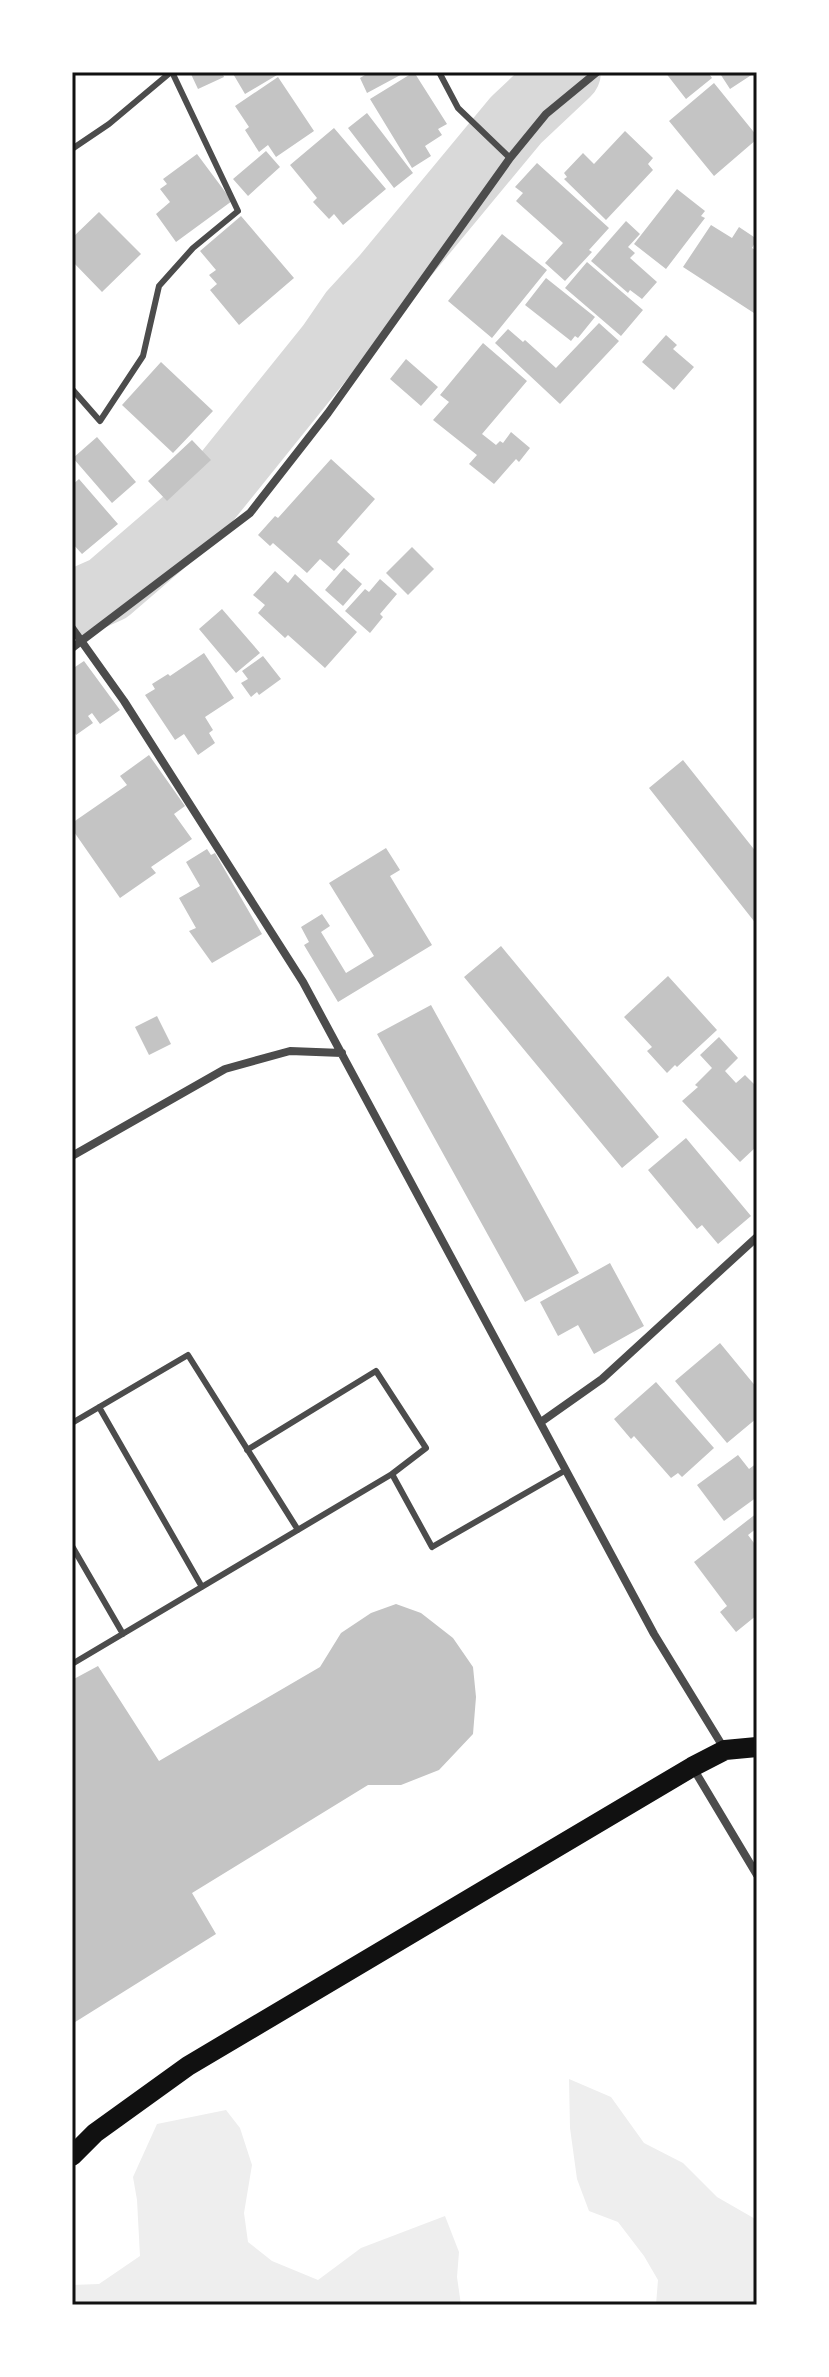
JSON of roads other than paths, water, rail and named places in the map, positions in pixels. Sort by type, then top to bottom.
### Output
[{"type":"main road","points":[[72,2156],[95,2133],[188,2066],[692,1767],[725,1750],[757,1747]]},
{"type":"street","points":[[72,648],[250,513],[328,413],[510,158],[546,114],[597,72]]},
{"type":"street","points":[[72,628],[124,701],[295,969],[654,1634],[725,1750]]},
{"type":"street","points":[[72,1156],[225,1069],[290,1051],[342,1053]]},
{"type":"street","points":[[541,1422],[602,1379],[757,1237]]},
{"type":"street","points":[[692,1767],[757,1875]]},
{"type":"lane","points":[[72,149],[109,124],[172,72],[238,211],[193,248],[159,286],[143,356],[100,421],[72,389]]},
{"type":"lane","points":[[439,72],[458,108],[510,158]]},
{"type":"lane","points":[[72,1423],[188,1355],[298,1530]]},
{"type":"lane","points":[[72,1664],[392,1474],[426,1448],[376,1371],[247,1450]]},
{"type":"lane","points":[[99,1407],[202,1587]]},
{"type":"lane","points":[[392,1474],[432,1547],[566,1470]]},
{"type":"lane","points":[[72,1546],[123,1634]]},
{"type":"waterway","points":[[72,605],[108,589],[195,514],[331,345],[353,313],[516,120],[567,72]]}]
